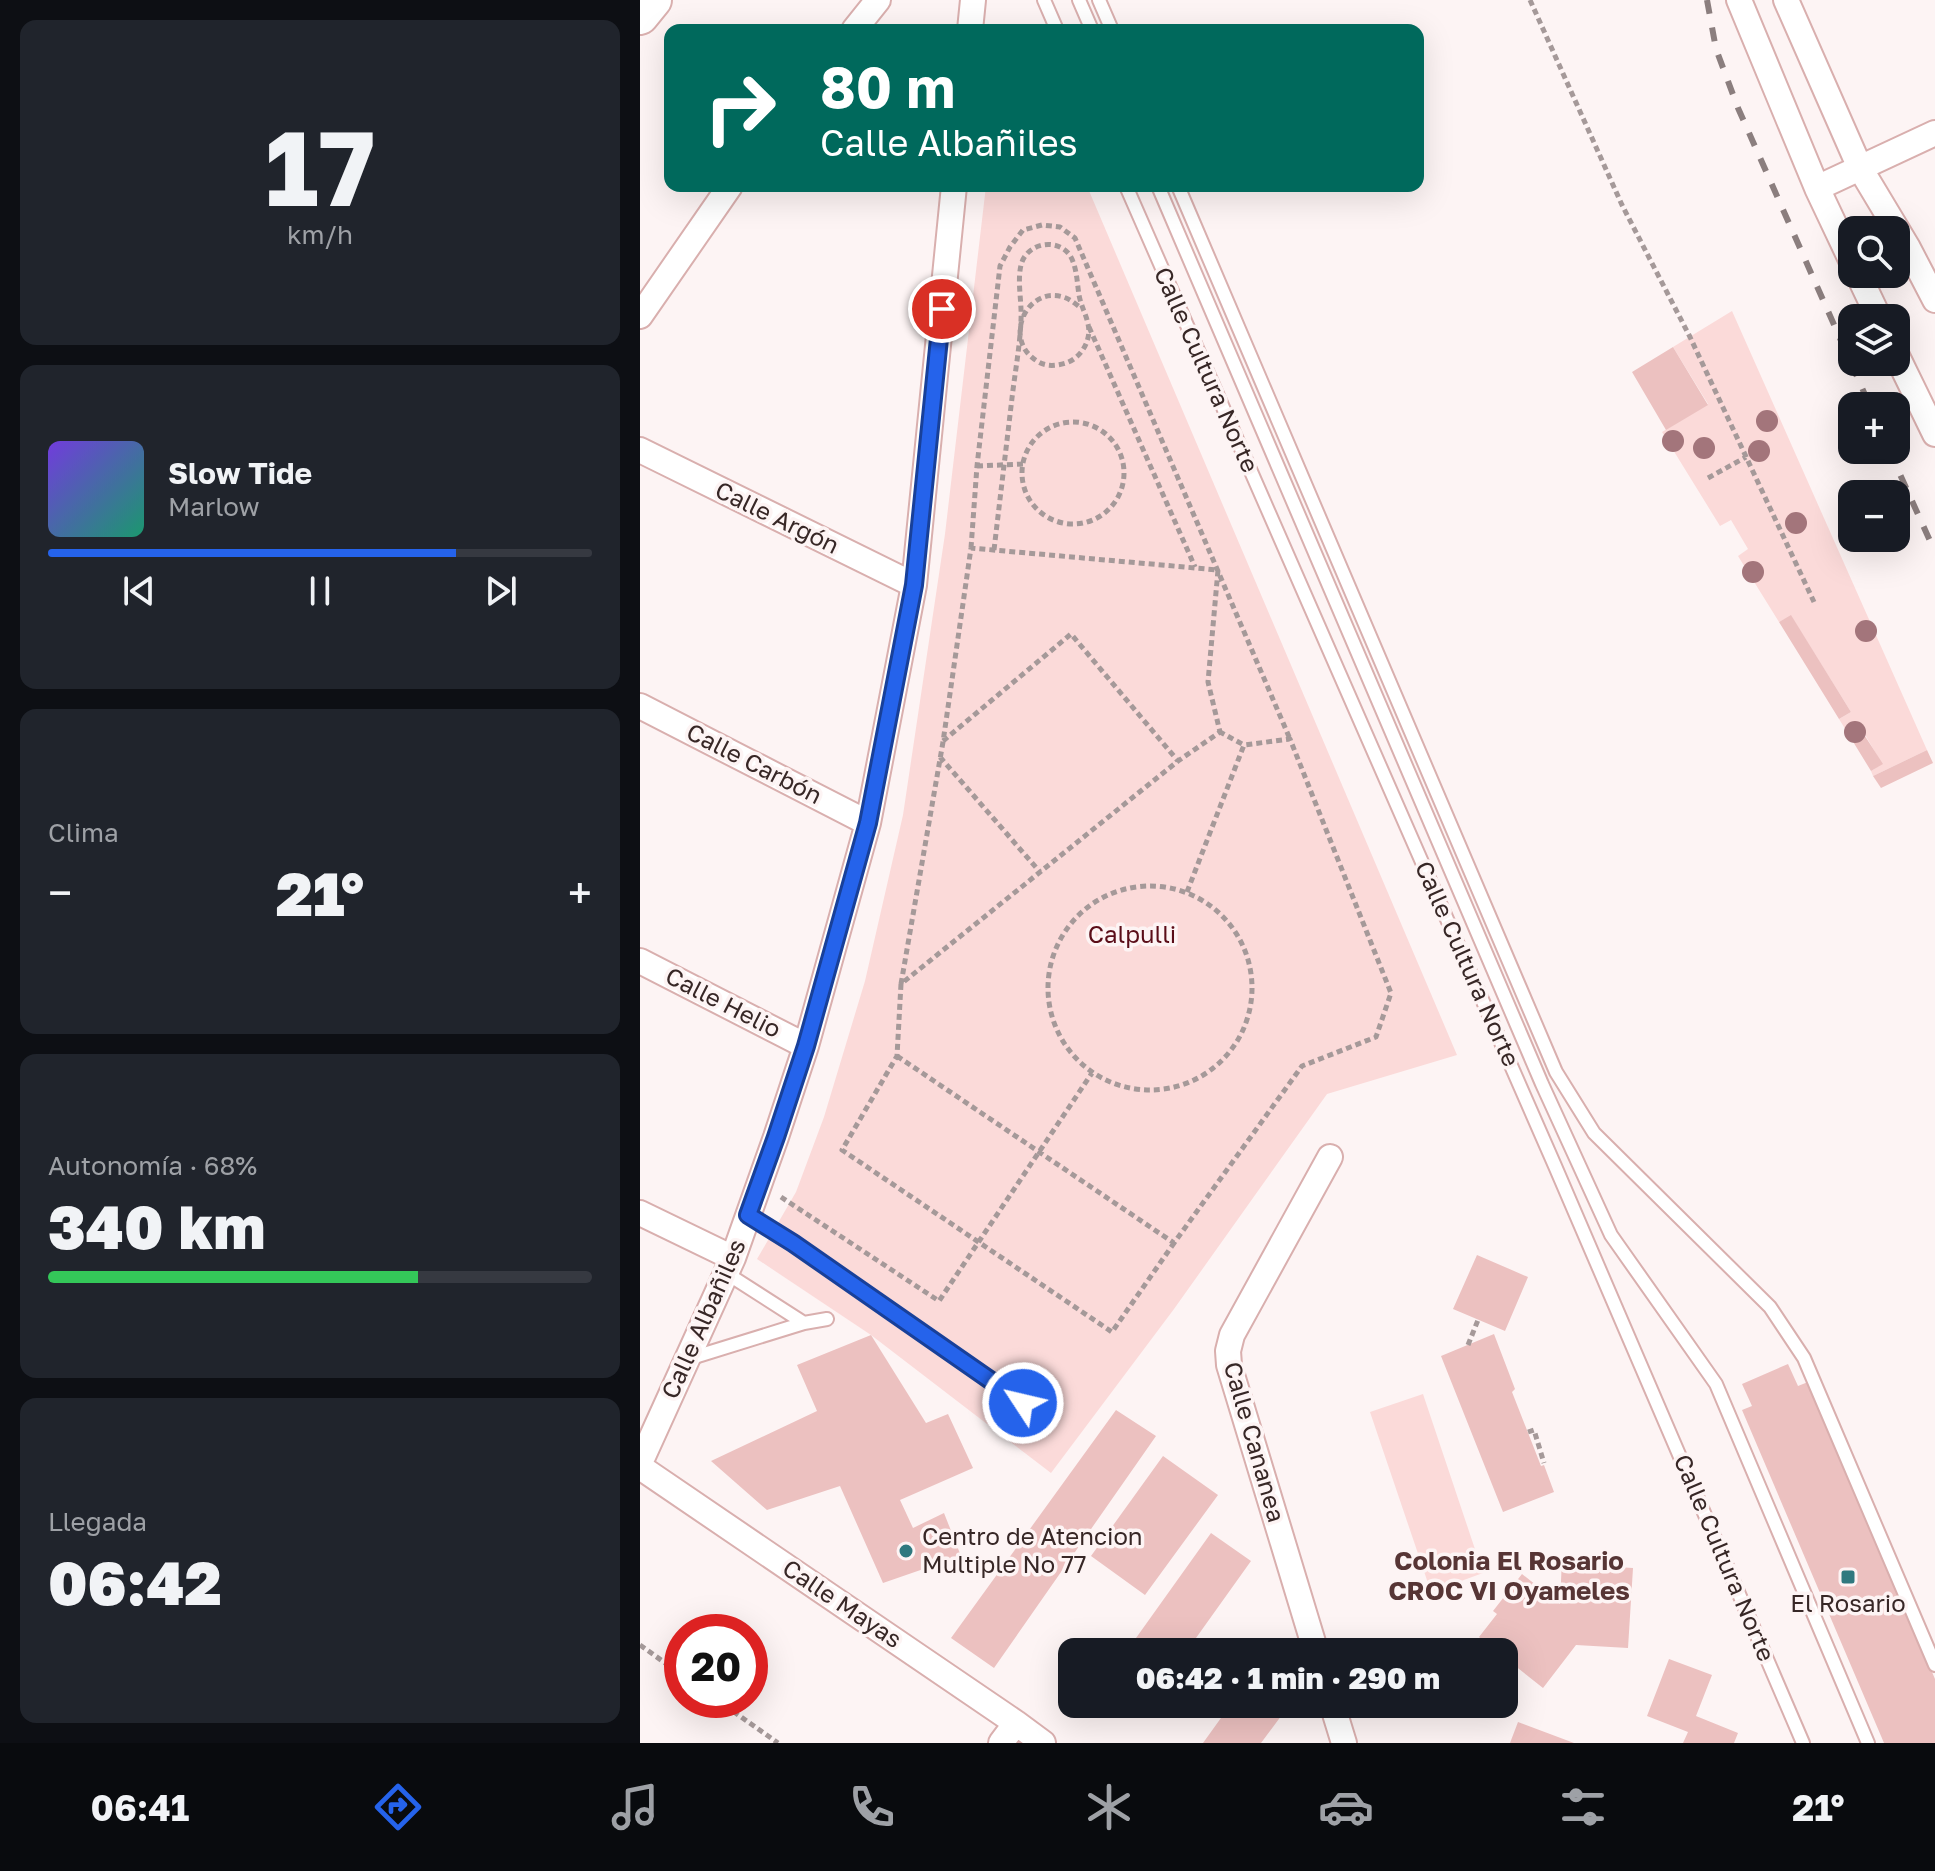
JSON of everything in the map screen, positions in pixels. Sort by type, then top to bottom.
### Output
[{"type":"main road","points":[[640,16],[653,0]]},
{"type":"street","points":[[859,24],[878,0]]},
{"type":"street","points":[[971,24],[973,0]]},
{"type":"street","points":[[1739,0],[1838,232]]},
{"type":"street","points":[[1786,0],[1860,168],[1935,300]]},
{"type":"street","points":[[1817,188],[1935,133]]},
{"type":"street","points":[[640,316],[726,192]]},
{"type":"street","name":"Calle Albañiles","points":[[640,1465],[729,1266],[748,1215],[806,1046],[868,823],[914,585],[953,192]]},
{"type":"street","points":[[1907,376],[1935,434]]},
{"type":"street","name":"Calle Argón","points":[[640,450],[914,585]]},
{"type":"street","name":"Calle Carbón","points":[[640,706],[868,823]]},
{"type":"street","name":"Calle Helio","points":[[640,961],[806,1046]]},
{"type":"street","name":"Calle Cananea","points":[[1312,1638],[1229,1365],[1228,1351],[1232,1335],[1330,1157]]},
{"type":"street","points":[[640,1213],[729,1266]]},
{"type":"street","name":"Calle Mayas","points":[[640,1465],[1043,1743]]},
{"type":"street","points":[[1336,1718],[1344,1743]]},
{"type":"street","points":[[1001,1743],[1016,1723]]},
{"type":"lane","points":[[1044,0],[1054,24]]},
{"type":"lane","points":[[1079,0],[1089,24]]},
{"type":"lane","points":[[1099,0],[1109,24]]},
{"type":"lane","name":"Calle Cultura Norte","points":[[1129,192],[1555,1166],[1803,1743]]},
{"type":"lane","points":[[1161,192],[1542,1084],[1611,1235],[1716,1384],[1868,1743]]},
{"type":"lane","points":[[1181,192],[1556,1072],[1594,1133],[1770,1307],[1804,1358],[1935,1665]]},
{"type":"lane","points":[[748,1215],[1023,1403]]},
{"type":"lane","points":[[729,1266],[804,1323]]},
{"type":"lane","points":[[688,1359],[804,1323],[827,1319]]},
{"type":"path","points":[[1530,0],[1622,205],[1690,337],[1814,602]]},
{"type":"path","points":[[1042,225],[1060,227],[1075,238],[1290,739],[1391,993],[1376,1037],[1302,1066],[1112,1332],[842,1150],[897,1056],[901,984],[943,742],[971,548],[977,466],[1000,266],[1023,230],[1042,225]]},
{"type":"path","points":[[994,550],[1021,318],[1022,262],[1029,250],[1042,244],[1057,245],[1068,254],[1074,268],[1081,308],[1195,568]]},
{"type":"path","points":[[1021,318],[1031,305],[1046,296],[1065,298],[1081,308]]},
{"type":"path","points":[[1019,336],[1025,351],[1038,362],[1055,366],[1073,360],[1086,345],[1089,326]]},
{"type":"path","points":[[1069,422],[1087,424],[1105,432],[1117,446],[1124,464],[1124,483],[1117,500],[1104,514],[1087,523],[1068,524],[1050,520],[1036,510],[1027,497],[1022,480],[1023,464],[1028,448],[1039,435],[1053,426],[1069,422]]},
{"type":"path","points":[[1708,478],[1746,457]]},
{"type":"path","points":[[977,466],[1023,464]]},
{"type":"path","points":[[971,548],[1218,570]]},
{"type":"path","points":[[1218,570],[1208,682],[1220,732],[1244,745],[1290,739]]},
{"type":"path","points":[[943,742],[1071,634],[1178,761]]},
{"type":"path","points":[[901,984],[1178,761],[1220,732]]},
{"type":"path","points":[[1187,892],[1244,745]]},
{"type":"path","points":[[940,757],[1040,872]]},
{"type":"path","points":[[1157,886],[1187,892],[1221,914],[1244,947],[1251,967],[1253,988],[1251,1008],[1244,1028],[1235,1046],[1221,1062],[1187,1084],[1149,1090],[1129,1089],[1110,1083],[1077,1061],[1056,1029],[1047,991],[1054,952],[1075,919],[1089,905],[1107,895],[1126,888],[1157,886]]},
{"type":"path","points":[[897,1056],[1174,1243]]},
{"type":"path","points":[[759,1184],[939,1301],[1092,1073]]},
{"type":"path","points":[[1468,1345],[1478,1320]]},
{"type":"path","points":[[1528,1432],[1534,1430],[1544,1463]]},
{"type":"path","points":[[640,1645],[664,1662]]},
{"type":"path","points":[[743,1718],[778,1743]]},
{"type":"green space","name":"Calpulli","points":[[985,192],[1090,192],[1457,1055],[1327,1094],[1174,1309],[1051,1473],[871,1335],[757,1259],[796,1192],[824,1117],[865,981],[903,815],[945,534]]},
{"type":"green space","points":[[1732,311],[1927,750],[1873,776],[1871,771],[1882,764],[1864,733],[1852,740],[1839,719],[1851,712],[1791,616],[1779,622],[1738,556],[1748,549],[1731,520],[1720,526],[1662,432],[1708,404],[1673,347]]},
{"type":"green space","points":[[1423,1394],[1483,1573],[1431,1592],[1370,1412]]},
{"type":"building","points":[[1673,347],[1708,405],[1666,430],[1632,372]]},
{"type":"building","points":[[1791,615],[1851,712],[1839,719],[1779,622]]},
{"type":"building","points":[[1863,733],[1883,764],[1871,771],[1852,740]]},
{"type":"building","points":[[1927,750],[1933,763],[1881,788],[1873,776]]},
{"type":"building","points":[[1477,1255],[1528,1277],[1505,1331],[1453,1309]]},
{"type":"building","points":[[1494,1334],[1515,1389],[1512,1392],[1554,1492],[1503,1512],[1441,1356]]},
{"type":"building","points":[[871,1335],[926,1423],[948,1414],[973,1468],[900,1500],[913,1528],[944,1513],[961,1556],[883,1583],[840,1486],[767,1510],[711,1461],[817,1411],[797,1365]]},
{"type":"building","points":[[1788,1364],[1798,1386],[1808,1382],[1935,1679],[1935,1743],[1884,1743],[1742,1410],[1752,1406],[1742,1384]]},
{"type":"building","points":[[1116,1410],[1156,1436],[994,1668],[951,1638]]},
{"type":"building","points":[[1163,1456],[1218,1495],[1145,1595],[1091,1556]]},
{"type":"building","points":[[1211,1533],[1251,1561],[1196,1638],[1136,1638]]},
{"type":"building","points":[[1562,1558],[1601,1560],[1601,1566],[1633,1568],[1628,1648],[1576,1645],[1543,1688],[1518,1668],[1518,1638],[1479,1637],[1497,1614],[1493,1611],[1522,1574],[1560,1604]]},
{"type":"building","points":[[1669,1659],[1712,1675],[1696,1716],[1738,1733],[1734,1743],[1683,1743],[1688,1732],[1647,1716]]},
{"type":"building","points":[[1221,1718],[1280,1718],[1261,1743],[1203,1743]]},
{"type":"building","points":[[1518,1722],[1574,1743],[1510,1743]]},
{"type":"railway","points":[[1707,0],[1716,49],[1738,108],[1864,392]]},
{"type":"railway","points":[[1895,464],[1935,552]]},
{"type":"place","name":"Centro de Atencion Multiple No 77","points":[[906,1551]]},
{"type":"place","name":"El Rosario","points":[[1848,1577]]},
{"type":"district","name":"Colonia El Rosario CROC VI Oyameles","points":[[1509,1576]]},
{"type":"route","points":[[942,309],[914,585],[868,823],[806,1046],[748,1215],[1023,1403]]}]
